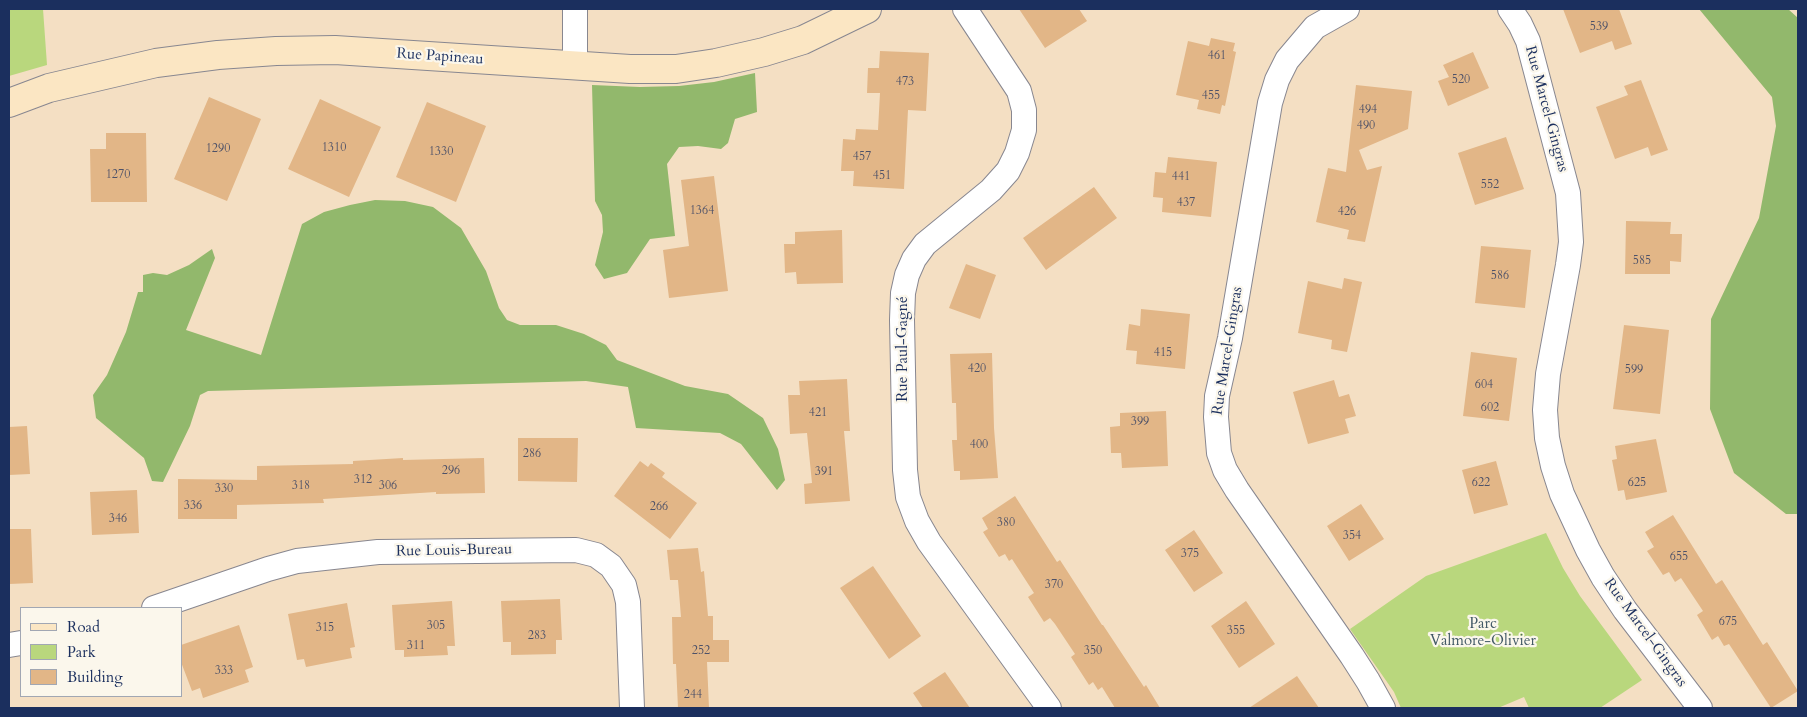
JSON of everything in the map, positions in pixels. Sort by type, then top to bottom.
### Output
[{"type":"street","points":[[575,9],[575,66]]},
{"type":"street","name":"Rue Papineau","points":[[9,103],[49,88],[107,74],[218,54],[335,50],[575,66],[676,69],[716,64],[803,40],[867,9]]},
{"type":"street","name":"Rue Paul-Gagné","points":[[965,9],[1019,92],[1024,110],[1024,130],[1017,153],[1008,171],[991,190],[925,244],[914,259],[907,275],[903,293],[902,320],[905,470],[908,497],[929,542],[1049,708]]},
{"type":"street","name":"Rue Marcel-Gingras","points":[[1347,9],[1315,27],[1287,60],[1277,80],[1270,103],[1230,338],[1217,396],[1216,417],[1219,453],[1225,470],[1368,680],[1383,708]]},
{"type":"street","name":"Rue Marcel-Gingras","points":[[1510,9],[1528,41],[1568,193],[1571,242],[1548,374],[1545,410],[1547,438],[1553,466],[1562,494],[1603,577],[1625,610],[1700,708]]},
{"type":"street","name":"Rue Louis-Bureau","points":[[157,607],[268,568],[297,561],[378,552],[576,550],[596,555],[611,566],[624,585],[628,602],[632,708]]},
{"type":"green space","points":[[9,9],[43,9],[47,65],[9,76]]},
{"type":"green space","points":[[1699,9],[1788,9],[1798,18],[1798,514],[1786,514],[1734,473],[1710,409],[1711,319],[1759,218],[1776,126],[1772,97]]},
{"type":"green space","points":[[755,73],[757,112],[735,119],[728,143],[721,149],[698,146],[679,147],[667,164],[675,236],[650,239],[627,273],[604,279],[595,265],[603,232],[602,215],[595,201],[592,85],[679,86],[714,82]]},
{"type":"green space","points":[[375,200],[405,201],[433,207],[461,228],[486,271],[499,308],[507,320],[520,325],[556,325],[584,334],[606,345],[617,360],[685,386],[728,394],[763,418],[778,449],[785,480],[777,490],[741,444],[720,433],[636,428],[628,387],[586,381],[208,391],[200,395],[190,426],[163,482],[152,481],[144,458],[96,418],[93,395],[107,375],[126,332],[138,292],[143,292],[143,275],[153,273],[167,275],[189,265],[212,249],[215,258],[186,330],[261,355],[302,224],[324,212]]},
{"type":"green space","name":"Parc Valmore-Olivier","points":[[1546,533],[1563,568],[1580,596],[1642,680],[1600,708],[1529,708],[1524,697],[1498,708],[1401,708],[1394,692],[1350,629],[1426,576]]},
{"type":"building","points":[[1019,9],[1079,9],[1087,21],[1045,48]]},
{"type":"building","points":[[1563,9],[1619,9],[1632,44],[1615,50],[1612,41],[1580,53]]},
{"type":"building","points":[[1211,38],[1235,43],[1233,51],[1236,52],[1225,106],[1222,105],[1220,114],[1197,109],[1199,100],[1176,95],[1188,41],[1209,46]]},
{"type":"building","points":[[880,51],[929,53],[926,111],[908,110],[904,189],[853,186],[854,171],[841,171],[843,139],[855,140],[856,129],[878,130],[880,93],[867,93],[868,68],[879,68]]},
{"type":"building","points":[[1473,52],[1489,88],[1448,106],[1438,81],[1449,77],[1443,65]]},
{"type":"building","points":[[1641,80],[1668,150],[1651,156],[1648,147],[1615,159],[1596,107],[1628,95],[1624,86]]},
{"type":"building","points":[[1356,85],[1412,91],[1408,129],[1359,150],[1367,170],[1382,166],[1365,242],[1347,239],[1349,230],[1316,222],[1328,168],[1346,172]]},
{"type":"building","points":[[209,97],[261,119],[227,201],[174,179]]},
{"type":"building","points":[[320,99],[381,127],[349,197],[288,169]]},
{"type":"building","points":[[427,102],[486,126],[456,202],[396,177]]},
{"type":"building","points":[[106,133],[146,133],[147,202],[91,202],[90,149],[106,149]]},
{"type":"building","points":[[1506,137],[1524,189],[1475,205],[1458,153]]},
{"type":"building","points":[[1168,157],[1217,162],[1211,217],[1162,212],[1163,198],[1153,197],[1155,172],[1166,173]]},
{"type":"building","points":[[714,176],[728,291],[669,298],[663,250],[689,246],[681,180]]},
{"type":"building","points":[[1094,187],[1117,218],[1046,270],[1023,238]]},
{"type":"building","points":[[1626,221],[1671,222],[1670,234],[1682,234],[1681,262],[1670,261],[1670,274],[1625,274]]},
{"type":"building","points":[[842,230],[843,283],[797,284],[796,272],[785,273],[784,244],[795,244],[795,232]]},
{"type":"building","points":[[1481,246],[1531,250],[1525,308],[1475,303]]},
{"type":"building","points":[[966,264],[996,275],[980,319],[949,308]]},
{"type":"building","points":[[1344,278],[1362,282],[1347,352],[1331,349],[1332,340],[1298,333],[1308,281],[1342,289]]},
{"type":"building","points":[[1141,309],[1190,314],[1185,369],[1136,364],[1137,351],[1126,350],[1129,324],[1140,326]]},
{"type":"building","points":[[1624,325],[1669,330],[1660,414],[1613,409]]},
{"type":"building","points":[[1471,352],[1517,358],[1509,421],[1463,416]]},
{"type":"building","points":[[992,353],[994,428],[998,478],[960,480],[960,471],[954,471],[952,440],[957,440],[956,403],[952,403],[950,354]]},
{"type":"building","points":[[847,379],[850,431],[844,431],[850,501],[805,504],[804,484],[812,483],[807,433],[790,434],[788,395],[800,395],[799,381]]},
{"type":"building","points":[[1334,380],[1339,397],[1349,394],[1356,416],[1345,419],[1349,433],[1308,444],[1293,392]]},
{"type":"building","points":[[1166,411],[1168,466],[1122,468],[1121,453],[1111,453],[1110,427],[1120,426],[1120,413]]},
{"type":"building","points":[[27,426],[30,474],[9,475],[9,427]]},
{"type":"building","points":[[518,438],[578,438],[577,482],[518,481]]},
{"type":"building","points":[[1656,439],[1667,492],[1626,500],[1624,490],[1618,491],[1612,460],[1617,459],[1615,446]]},
{"type":"building","points":[[403,458],[403,460],[484,458],[485,493],[436,494],[436,492],[323,499],[324,503],[237,505],[237,519],[178,519],[178,479],[257,480],[257,466],[353,464],[353,461]]},
{"type":"building","points":[[640,461],[648,467],[651,463],[665,473],[662,477],[697,503],[670,539],[614,496]]},
{"type":"building","points":[[1496,461],[1508,505],[1474,514],[1462,470]]},
{"type":"building","points":[[137,490],[139,533],[92,535],[90,492]]},
{"type":"building","points":[[1015,496],[1057,562],[1060,560],[1102,625],[1144,687],[1146,685],[1160,708],[1115,708],[1102,687],[1098,690],[1093,682],[1089,685],[1071,657],[1075,654],[1055,624],[1050,618],[1044,622],[1028,597],[1034,593],[1012,559],[1009,561],[1005,554],[999,557],[983,532],[988,529],[982,518]]},
{"type":"building","points":[[1361,504],[1384,539],[1349,561],[1327,526]]},
{"type":"building","points":[[1673,515],[1716,584],[1722,580],[1763,645],[1767,642],[1798,691],[1771,708],[1729,644],[1724,646],[1718,636],[1712,640],[1697,615],[1703,611],[1681,578],[1675,582],[1669,572],[1663,575],[1647,551],[1654,547],[1645,532]]},
{"type":"building","points":[[9,529],[31,529],[33,583],[9,584]]},
{"type":"building","points":[[1194,530],[1223,573],[1194,592],[1165,550]]},
{"type":"building","points":[[698,548],[701,572],[704,571],[708,616],[713,616],[713,640],[729,640],[729,662],[707,662],[709,708],[678,708],[676,664],[673,664],[672,617],[681,617],[678,580],[670,580],[667,550]]},
{"type":"building","points":[[873,566],[921,636],[889,659],[840,588]]},
{"type":"building","points":[[560,599],[562,640],[556,640],[556,654],[511,655],[511,642],[503,642],[501,601]]},
{"type":"building","points":[[452,601],[455,646],[447,646],[448,655],[404,657],[404,650],[395,650],[392,605]]},
{"type":"building","points":[[1246,601],[1275,644],[1239,668],[1211,626]]},
{"type":"building","points":[[347,603],[355,647],[350,648],[352,658],[306,667],[304,659],[297,660],[288,614]]},
{"type":"building","points":[[239,625],[253,667],[245,670],[249,682],[203,698],[200,688],[192,691],[182,665],[182,645]]},
{"type":"building","points":[[945,672],[970,708],[923,708],[913,693]]},
{"type":"building","points":[[1297,676],[1319,708],[1249,708]]}]
